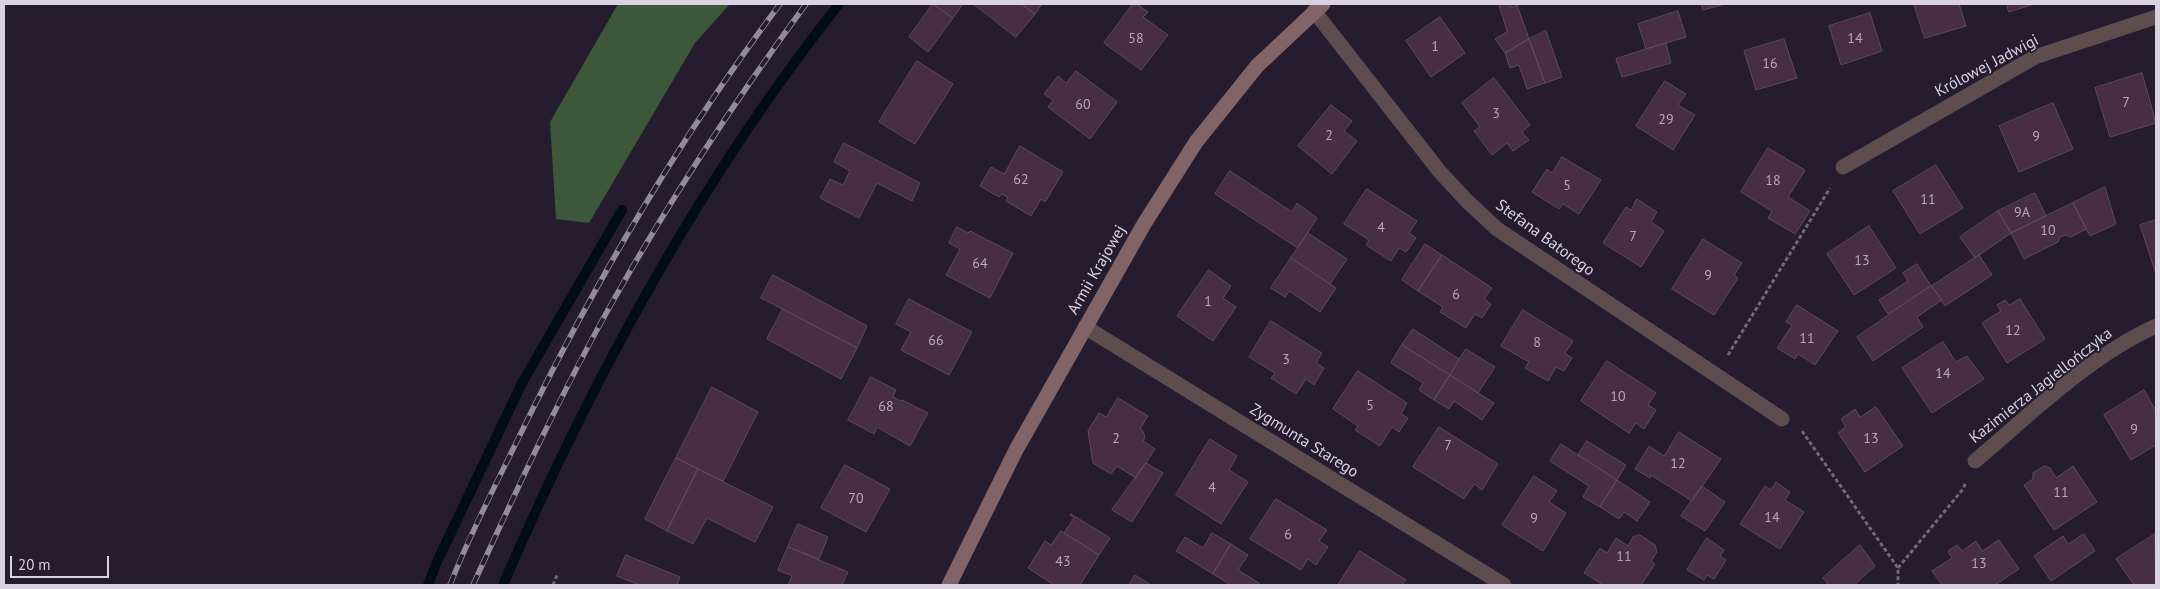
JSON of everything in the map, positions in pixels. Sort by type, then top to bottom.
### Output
[{"type":"street","name":"Armii Krajowej","points":[[951,585],[1016,450],[1144,224],[1196,142],[1257,66],[1319,7]]},
{"type":"street","name":"Stefana Batorego","points":[[1319,7],[1440,172],[1491,223],[1531,252],[1782,419]]},
{"type":"street","name":"Królowej Jadwigi","points":[[1843,167],[2035,57],[2156,17]]},
{"type":"street","name":"Kazimierza Jagiellończyka","points":[[1975,460],[2106,353],[2134,336],[2156,326]]},
{"type":"street","name":"Zygmunta Starego","points":[[1085,327],[1504,585]]},
{"type":"path","points":[[1716,375],[1843,167]]},
{"type":"path","points":[[1782,419],[1799,427],[1898,568],[1898,585]]},
{"type":"path","points":[[1898,568],[1963,489],[1975,460]]},
{"type":"path","points":[[553,585],[558,573]]},
{"type":"green space","points":[[618,4],[730,4],[695,43],[589,223],[556,219],[550,122]]},
{"type":"building","points":[[933,4],[953,18],[928,52],[909,37]]},
{"type":"building","points":[[934,4],[963,4],[953,18]]},
{"type":"building","points":[[974,4],[1022,4],[1035,14],[1016,37]]},
{"type":"building","points":[[1022,4],[1042,4],[1035,14]]},
{"type":"building","points":[[1133,4],[1137,4],[1148,12],[1143,17],[1168,35],[1141,70],[1104,43]]},
{"type":"building","points":[[1499,4],[1510,4],[1511,8],[1517,5],[1529,39],[1505,53],[1495,39],[1507,32]]},
{"type":"building","points":[[1702,4],[1725,4],[1703,10]]},
{"type":"building","points":[[1914,4],[1959,4],[1966,26],[1925,38]]},
{"type":"building","points":[[2007,4],[2034,4],[2009,12]]},
{"type":"building","points":[[1678,11],[1686,37],[1646,49],[1638,24]]},
{"type":"building","points":[[1870,13],[1882,51],[1841,65],[1829,26]]},
{"type":"building","points":[[1440,17],[1465,53],[1431,77],[1406,41]]},
{"type":"building","points":[[1546,31],[1562,77],[1545,83],[1529,39]]},
{"type":"building","points":[[1529,39],[1545,83],[1527,89],[1519,65],[1510,68],[1505,53]]},
{"type":"building","points":[[1784,39],[1797,78],[1756,90],[1744,51]]},
{"type":"building","points":[[1666,43],[1671,63],[1622,77],[1616,59]]},
{"type":"building","points":[[917,61],[953,84],[915,144],[879,122]]},
{"type":"building","points":[[1076,71],[1117,102],[1090,139],[1048,107],[1053,100],[1044,94],[1058,76],[1066,83]]},
{"type":"building","points":[[2142,73],[2156,123],[2110,137],[2095,88]]},
{"type":"building","points":[[1494,78],[1530,125],[1522,132],[1529,140],[1513,151],[1507,143],[1492,155],[1474,131],[1480,127],[1462,103]]},
{"type":"building","points":[[1665,81],[1686,94],[1678,105],[1695,115],[1673,150],[1636,126]]},
{"type":"building","points":[[2053,103],[2073,149],[2019,172],[1999,126]]},
{"type":"building","points":[[1331,105],[1352,121],[1344,131],[1357,141],[1332,174],[1298,146]]},
{"type":"building","points":[[844,143],[920,183],[912,201],[877,183],[859,218],[820,198],[830,179],[843,185],[850,171],[834,162]]},
{"type":"building","points":[[1020,146],[1063,172],[1045,202],[1041,199],[1031,216],[1006,201],[1008,197],[1002,194],[999,197],[980,186],[991,167],[1004,174]]},
{"type":"building","points":[[1768,148],[1805,170],[1788,197],[1810,211],[1795,234],[1768,218],[1772,211],[1741,192]]},
{"type":"building","points":[[1562,157],[1601,180],[1579,214],[1563,204],[1559,209],[1532,192],[1547,169],[1552,173]]},
{"type":"building","points":[[1936,165],[1963,208],[1920,234],[1893,191]]},
{"type":"building","points":[[1230,171],[1292,212],[1297,203],[1317,218],[1298,248],[1215,194]]},
{"type":"building","points":[[2105,187],[2116,224],[2090,236],[2073,203]]},
{"type":"building","points":[[1367,189],[1417,221],[1409,233],[1416,238],[1406,252],[1399,248],[1391,261],[1366,245],[1369,240],[1344,224]]},
{"type":"building","points":[[2035,193],[2046,216],[2011,233],[1998,211]]},
{"type":"building","points":[[1637,199],[1657,212],[1651,222],[1664,231],[1641,267],[1603,243],[1626,207],[1631,210]]},
{"type":"building","points":[[2073,203],[2086,229],[2071,237],[2066,235],[2060,237],[2058,242],[2024,259],[2011,233]]},
{"type":"building","points":[[1998,211],[2011,233],[1975,258],[1960,237]]},
{"type":"building","points":[[2156,220],[2156,274],[2140,225]]},
{"type":"building","points":[[1869,226],[1896,268],[1854,295],[1827,254]]},
{"type":"building","points":[[957,227],[968,233],[970,231],[1013,253],[990,298],[946,275],[960,249],[949,243]]},
{"type":"building","points":[[1308,233],[1347,259],[1330,284],[1291,258]]},
{"type":"building","points":[[1703,239],[1742,263],[1734,275],[1738,278],[1714,315],[1672,289]]},
{"type":"building","points":[[1425,244],[1442,255],[1418,291],[1402,280]]},
{"type":"building","points":[[1442,255],[1492,288],[1484,299],[1491,304],[1482,318],[1475,314],[1466,328],[1440,312],[1443,307],[1418,291]]},
{"type":"building","points":[[1979,255],[1992,275],[1945,306],[1932,286]]},
{"type":"building","points":[[1291,258],[1336,288],[1320,312],[1289,291],[1285,297],[1271,288]]},
{"type":"building","points":[[1917,264],[1931,286],[1888,314],[1879,300],[1908,281],[1903,273]]},
{"type":"building","points":[[1209,270],[1231,286],[1223,298],[1236,307],[1213,341],[1177,316]]},
{"type":"building","points":[[773,275],[867,326],[857,348],[761,298]]},
{"type":"building","points":[[1931,286],[1942,300],[1917,317],[1923,327],[1873,361],[1857,337]]},
{"type":"building","points":[[909,299],[972,332],[949,375],[901,350],[911,332],[896,324]]},
{"type":"building","points":[[2020,299],[2045,339],[2007,363],[1982,323],[2001,311],[1997,305],[2005,300],[2009,305]]},
{"type":"building","points":[[1797,305],[1838,331],[1815,365],[1798,354],[1795,359],[1777,348],[1792,325],[1786,322]]},
{"type":"building","points":[[783,309],[857,348],[841,379],[767,339]]},
{"type":"building","points":[[1523,310],[1573,341],[1565,353],[1572,358],[1564,371],[1556,367],[1548,381],[1525,368],[1529,362],[1501,346]]},
{"type":"building","points":[[1271,321],[1322,353],[1316,363],[1324,368],[1314,385],[1306,379],[1296,394],[1271,378],[1275,373],[1249,357]]},
{"type":"building","points":[[1413,329],[1459,359],[1450,375],[1402,345]]},
{"type":"building","points":[[1943,342],[1956,362],[1967,356],[1984,379],[1932,413],[1902,368]]},
{"type":"building","points":[[1402,345],[1450,375],[1434,400],[1419,390],[1423,383],[1391,363]]},
{"type":"building","points":[[1466,349],[1495,367],[1478,393],[1450,375]]},
{"type":"building","points":[[1607,361],[1656,393],[1648,405],[1656,410],[1644,429],[1636,423],[1629,433],[1581,401]]},
{"type":"building","points":[[1358,371],[1407,403],[1401,414],[1408,418],[1399,432],[1392,427],[1380,446],[1355,430],[1358,426],[1333,409]]},
{"type":"building","points":[[1450,375],[1494,403],[1482,420],[1454,401],[1449,409],[1434,400]]},
{"type":"building","points":[[871,377],[896,390],[893,397],[928,413],[910,446],[877,427],[874,434],[848,420]]},
{"type":"building","points":[[712,387],[758,412],[723,481],[676,458]]},
{"type":"building","points":[[2144,390],[2156,411],[2156,445],[2131,460],[2104,415]]},
{"type":"building","points":[[1118,398],[1148,416],[1140,429],[1145,437],[1143,441],[1155,449],[1136,478],[1117,466],[1111,474],[1093,463],[1088,431],[1099,413],[1106,417]]},
{"type":"building","points":[[1876,407],[1903,446],[1865,472],[1838,433],[1846,427],[1841,419],[1855,409],[1860,417]]},
{"type":"building","points":[[1439,427],[1498,464],[1482,490],[1474,484],[1464,499],[1413,467]]},
{"type":"building","points":[[1679,432],[1721,459],[1692,501],[1651,475],[1650,478],[1635,469],[1649,446],[1664,456]]},
{"type":"building","points":[[1210,439],[1237,456],[1229,470],[1248,482],[1221,524],[1176,495]]},
{"type":"building","points":[[1587,441],[1626,465],[1617,480],[1578,455]]},
{"type":"building","points":[[1561,444],[1617,480],[1600,507],[1583,497],[1589,486],[1550,461]]},
{"type":"building","points":[[676,458],[698,469],[667,531],[645,519]]},
{"type":"building","points":[[1146,463],[1163,473],[1132,522],[1112,510]]},
{"type":"building","points":[[845,465],[890,489],[866,532],[821,508]]},
{"type":"building","points":[[2045,466],[2050,468],[2056,478],[2073,466],[2097,502],[2054,530],[2024,485],[2033,479],[2033,473]]},
{"type":"building","points":[[698,469],[773,507],[755,542],[707,518],[693,544],[667,531]]},
{"type":"building","points":[[1534,476],[1557,491],[1549,502],[1566,513],[1543,551],[1502,525]]},
{"type":"building","points":[[1617,480],[1650,502],[1637,521],[1624,512],[1619,519],[1600,507]]},
{"type":"building","points":[[1776,482],[1790,492],[1785,500],[1804,512],[1780,549],[1740,524],[1765,486],[1771,490]]},
{"type":"building","points":[[1702,486],[1725,502],[1705,531],[1681,516]]},
{"type":"building","points":[[1276,499],[1327,530],[1319,541],[1328,547],[1316,565],[1308,559],[1301,570],[1250,539]]},
{"type":"building","points":[[1071,514],[1110,538],[1099,555],[1064,533],[1074,518]]},
{"type":"building","points":[[798,524],[828,537],[819,559],[788,547]]},
{"type":"building","points":[[1061,531],[1099,555],[1080,585],[1054,585],[1028,568],[1045,541],[1051,545]]},
{"type":"building","points":[[1212,533],[1231,544],[1213,574],[1176,551],[1185,537],[1203,548]]},
{"type":"building","points":[[2084,534],[2095,551],[2051,581],[2034,556],[2063,536],[2068,544]]},
{"type":"building","points":[[2155,534],[2156,585],[2134,585],[2116,559]]},
{"type":"building","points":[[1640,535],[1655,545],[1657,552],[1651,561],[1655,564],[1641,585],[1603,585],[1584,573],[1600,548],[1607,553],[1616,538],[1628,546],[1633,537]]},
{"type":"building","points":[[1707,538],[1724,550],[1720,556],[1726,560],[1714,579],[1707,575],[1704,580],[1687,570]]},
{"type":"building","points":[[1999,540],[2019,569],[1995,585],[1942,585],[1932,571],[1952,558],[1948,551],[1957,545],[1962,551],[1976,541],[1982,551]]},
{"type":"building","points":[[1231,544],[1248,555],[1238,570],[1259,583],[1258,585],[1231,585],[1213,574]]},
{"type":"building","points":[[1860,545],[1875,566],[1854,585],[1829,585],[1823,578]]},
{"type":"building","points":[[788,547],[848,572],[842,585],[788,585],[792,576],[778,570]]},
{"type":"building","points":[[1360,551],[1406,580],[1402,585],[1338,585]]},
{"type":"building","points":[[626,555],[680,577],[677,585],[639,585],[617,576]]},
{"type":"building","points":[[1135,575],[1151,585],[1129,585]]},
{"type":"waterway","points":[[503,585],[573,433],[611,358],[652,284],[695,211],[741,139],[789,70],[839,4]]},
{"type":"waterway","points":[[428,585],[436,564],[522,383],[622,210]]},
{"type":"railway","points":[[450,585],[473,530],[545,384],[606,272],[638,216],[706,108],[780,4]]},
{"type":"railway","points":[[473,585],[557,406],[613,301],[705,150],[754,76],[806,4]]}]
